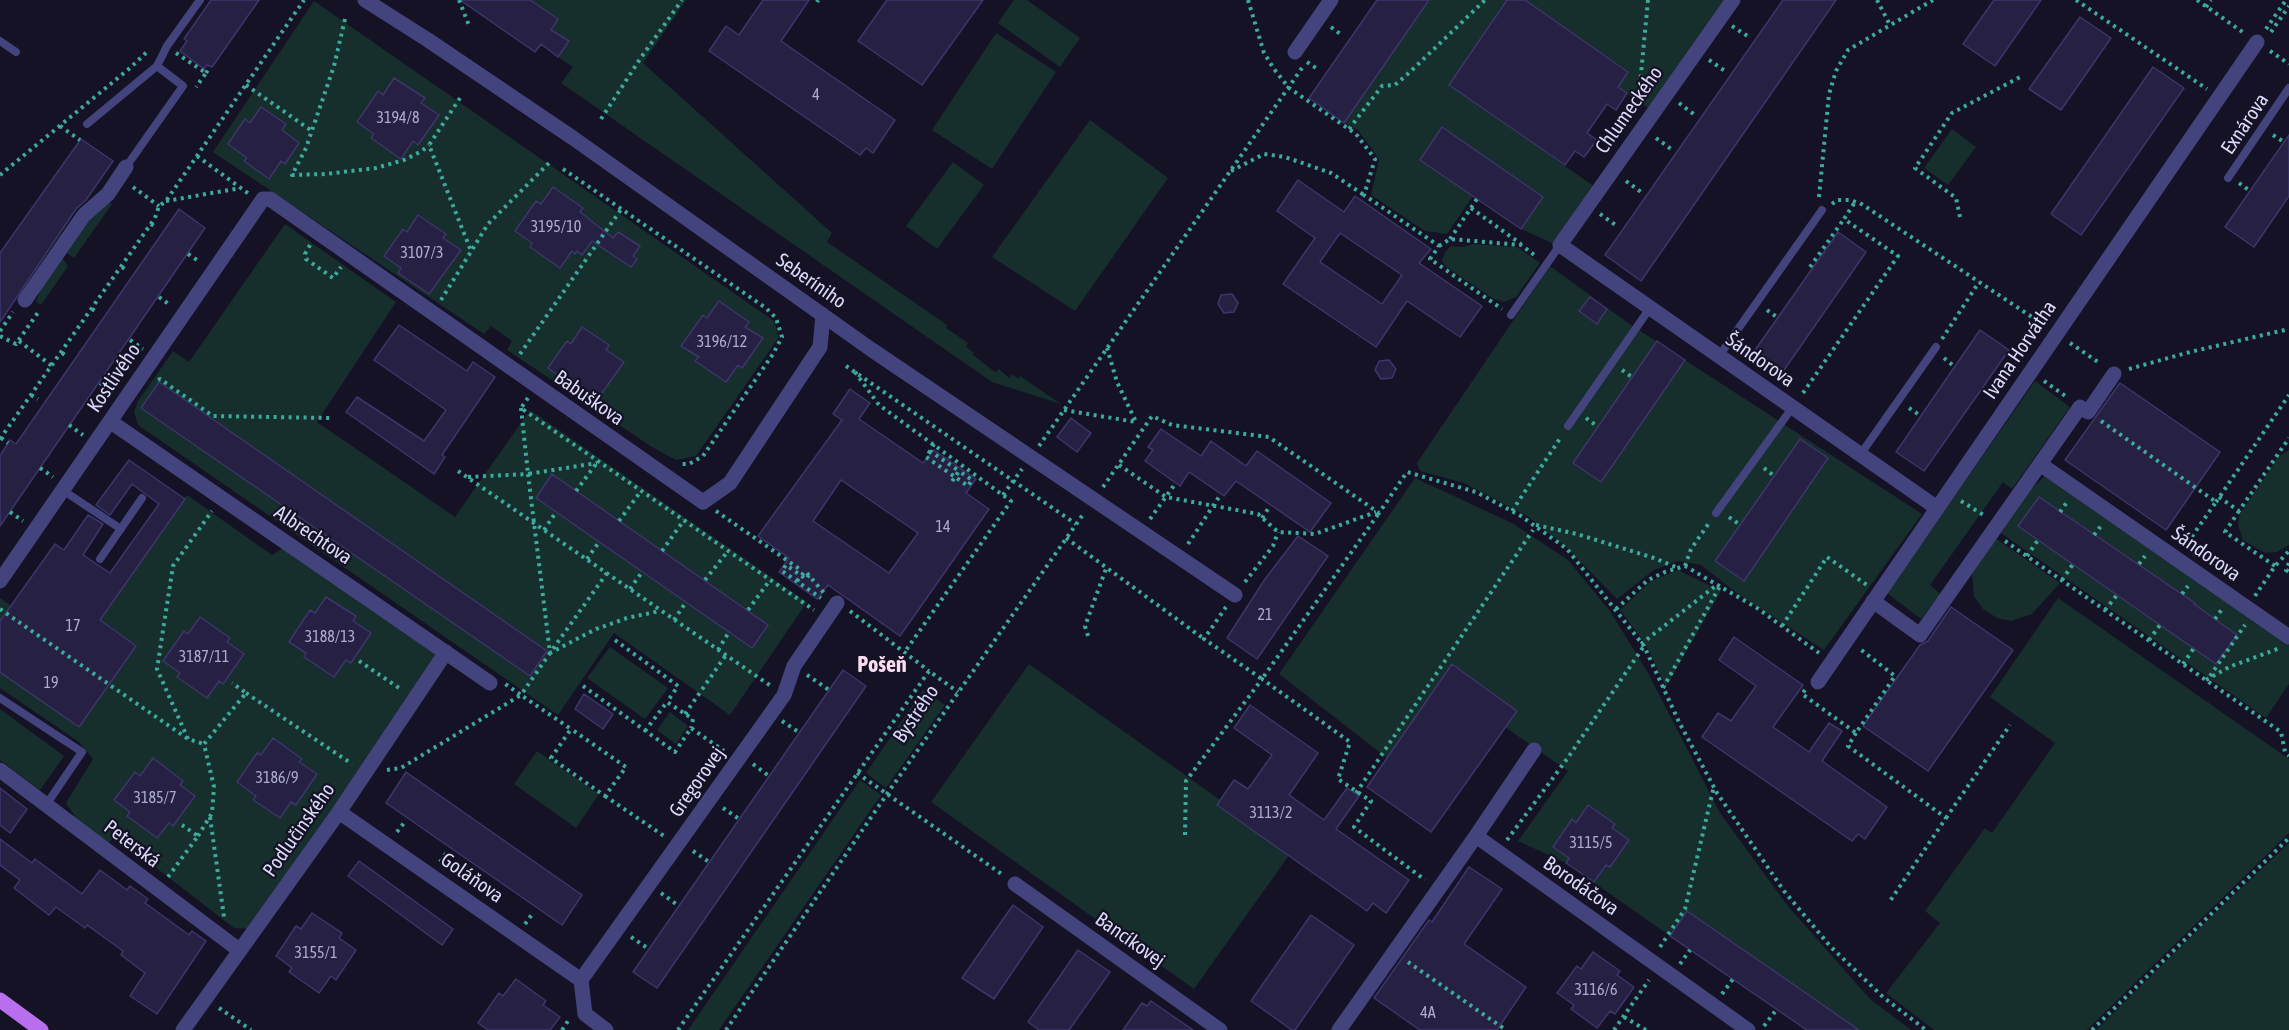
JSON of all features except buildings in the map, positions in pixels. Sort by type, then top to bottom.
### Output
[{"type":"main road","points":[[0,1000],[41,1030]]},
{"type":"street","name":"Seberíniho","points":[[365,0],[573,138],[823,315],[1235,595]]},
{"type":"street","points":[[1300,57],[1331,0]]},
{"type":"street","name":"Chlumeckého","points":[[1560,245],[1733,0]]},
{"type":"street","name":"Ivana Horvátha","points":[[1814,683],[1832,662],[2257,42]]},
{"type":"street","points":[[25,300],[84,215],[108,194],[126,167]]},
{"type":"street","name":"Babuškova","points":[[263,199],[270,199],[703,502]]},
{"type":"street","name":"Kostlivého","points":[[0,581],[263,199]]},
{"type":"street","name":"Šándorova","points":[[1560,245],[1937,508]]},
{"type":"street","points":[[703,502],[730,483],[820,347],[823,315]]},
{"type":"street","points":[[1876,597],[1920,635],[2040,464],[2114,374]]},
{"type":"street","name":"Albrechtova","points":[[111,422],[490,683]]},
{"type":"street","name":"Šándorova","points":[[2040,464],[2289,637]]},
{"type":"street","name":"Gregorovej","points":[[581,980],[683,846],[742,761],[784,695],[794,666],[837,603]]},
{"type":"street","name":"Podlučinského","points":[[183,1030],[233,946],[339,812],[446,652]]},
{"type":"street","points":[[1339,1030],[1534,750]]},
{"type":"street","name":"Peterská","points":[[0,770],[233,946]]},
{"type":"street","name":"Goláňova","points":[[339,812],[581,980]]},
{"type":"street","name":"Borodáčova","points":[[1476,836],[1656,961],[1748,1030]]},
{"type":"street","name":"Bancíkovej","points":[[1016,884],[1220,1030]]},
{"type":"street","points":[[581,980],[585,1014],[606,1030]]},
{"type":"lane","points":[[87,124],[157,66],[167,46],[200,0]]},
{"type":"lane","points":[[0,41],[16,52]]},
{"type":"lane","points":[[126,167],[183,86],[157,66]]},
{"type":"lane","name":"Exnárova","points":[[2228,178],[2289,88]]},
{"type":"lane","points":[[1718,357],[1822,210]]},
{"type":"lane","points":[[1511,315],[1560,245]]},
{"type":"lane","points":[[1568,426],[1650,308]]},
{"type":"lane","points":[[1860,455],[1936,347]]},
{"type":"lane","points":[[1716,513],[1792,408]]},
{"type":"lane","points":[[64,491],[121,529]]},
{"type":"lane","points":[[100,559],[142,498]]},
{"type":"lane","points":[[0,698],[82,752],[46,805]]},
{"type":"path","points":[[8,443],[1,438],[122,267],[151,224],[159,206],[166,201],[304,0]]},
{"type":"path","points":[[459,0],[470,28]]},
{"type":"path","points":[[601,118],[682,0]]},
{"type":"path","points":[[1248,0],[1264,53],[1289,88],[1356,134],[1375,159],[1364,195]]},
{"type":"path","points":[[1349,129],[1382,86],[1395,85],[1485,0]]},
{"type":"path","points":[[1639,95],[1648,0]]},
{"type":"path","points":[[1876,0],[1890,25]]},
{"type":"path","points":[[1933,0],[1848,50],[1836,70],[1829,93],[1818,194],[1822,210],[1837,200],[1855,202],[1902,230],[2057,333],[2114,374],[2190,352],[2289,329]]},
{"type":"path","points":[[2076,0],[2219,97]]},
{"type":"path","points":[[2206,7],[2211,0]]},
{"type":"path","points":[[2257,42],[2286,0]]},
{"type":"path","points":[[345,19],[334,66],[312,131],[292,175],[326,174],[376,168],[404,160],[423,151],[429,145],[460,99]]},
{"type":"path","points":[[1723,32],[1729,23],[1749,37]]},
{"type":"path","points":[[1330,27],[1342,36]]},
{"type":"path","points":[[0,175],[130,68],[158,41],[206,73]]},
{"type":"path","points":[[1300,57],[1318,70]]},
{"type":"path","points":[[1706,58],[1725,72]]},
{"type":"path","points":[[193,92],[210,67]]},
{"type":"path","points":[[1003,495],[1302,68]]},
{"type":"path","points":[[1960,217],[1956,198],[1915,168],[1952,113],[2022,76]]},
{"type":"path","points":[[246,86],[312,131]]},
{"type":"path","points":[[1671,108],[1682,93]]},
{"type":"path","points":[[1676,101],[1695,115]]},
{"type":"path","points":[[60,126],[80,140]]},
{"type":"path","points":[[1657,129],[1652,135],[1671,148]]},
{"type":"path","points":[[429,145],[471,252]]},
{"type":"path","points":[[1231,171],[1264,154],[1285,157],[1331,173],[1439,246]]},
{"type":"path","points":[[433,314],[488,224],[552,161]]},
{"type":"path","points":[[563,169],[783,321]]},
{"type":"path","points":[[1623,178],[1641,192]]},
{"type":"path","points":[[166,201],[242,188]]},
{"type":"path","points":[[1477,199],[1450,239],[1439,246],[1430,259],[1511,315]]},
{"type":"path","points":[[1810,267],[1855,202]]},
{"type":"path","points":[[1594,221],[1605,205]]},
{"type":"path","points":[[510,369],[622,208]]},
{"type":"path","points":[[1471,208],[1547,264]]},
{"type":"path","points":[[1599,213],[1617,226]]},
{"type":"path","points":[[1803,393],[1898,256],[1844,219]]},
{"type":"path","points":[[151,224],[157,228]]},
{"type":"path","points":[[1450,239],[1521,245]]},
{"type":"path","points":[[314,240],[305,254],[306,259],[333,278],[345,261]]},
{"type":"path","points":[[188,254],[203,264]]},
{"type":"path","points":[[122,267],[128,271]]},
{"type":"path","points":[[1936,347],[1979,282]]},
{"type":"path","points":[[159,297],[173,307]]},
{"type":"path","points":[[92,309],[98,314]]},
{"type":"path","points":[[0,336],[16,344],[39,310]]},
{"type":"path","points":[[669,461],[689,464],[703,456],[773,354],[782,337],[776,318]]},
{"type":"path","points":[[130,340],[144,349]]},
{"type":"path","points":[[19,341],[52,366]]},
{"type":"path","points":[[1107,348],[1117,382],[1136,422]]},
{"type":"path","points":[[62,353],[68,357]]},
{"type":"path","points":[[855,372],[861,365]]},
{"type":"path","points":[[846,366],[1076,524],[958,692]]},
{"type":"path","points":[[2031,371],[2084,410],[2218,500],[2239,511]]},
{"type":"path","points":[[855,372],[879,405],[1011,501],[903,653]]},
{"type":"path","points":[[152,385],[160,379],[213,416],[332,418]]},
{"type":"path","points":[[100,383],[114,392]]},
{"type":"path","points":[[31,395],[38,399]]},
{"type":"path","points":[[2176,558],[2289,395]]},
{"type":"path","points":[[2283,404],[2289,409]]},
{"type":"path","points":[[521,408],[550,653]]},
{"type":"path","points":[[1064,410],[1136,422],[1144,427]]},
{"type":"path","points":[[1094,500],[1152,416],[1172,425],[1269,437],[1377,513]]},
{"type":"path","points":[[69,425],[84,435]]},
{"type":"path","points":[[1512,511],[1568,426]]},
{"type":"path","points":[[2275,566],[2225,532],[2289,438]]},
{"type":"path","points":[[930,451],[972,480],[968,486],[926,458],[930,451],[934,444]]},
{"type":"path","points":[[466,477],[528,474],[597,462],[576,491]]},
{"type":"path","points":[[1119,465],[1166,497],[1257,514],[1278,532],[1315,534],[1377,513]]},
{"type":"path","points":[[40,468],[54,478]]},
{"type":"path","points":[[458,471],[784,695]]},
{"type":"path","points":[[951,483],[959,471]]},
{"type":"path","points":[[1185,835],[1186,781],[1262,679],[1407,472],[1476,492],[1512,511],[1567,549],[1643,645],[1663,689],[1714,786],[1784,891],[1830,946],[1883,997],[1926,1030]]},
{"type":"path","points":[[1141,532],[1175,484]]},
{"type":"path","points":[[620,521],[641,491]]},
{"type":"path","points":[[1948,492],[2027,556],[2281,732],[2289,756]]},
{"type":"path","points":[[1179,558],[1221,494]]},
{"type":"path","points":[[188,739],[156,669],[173,566],[221,498]]},
{"type":"path","points":[[703,502],[806,572],[825,594],[929,671]]},
{"type":"path","points":[[1262,518],[1270,506]]},
{"type":"path","points":[[10,512],[24,522]]},
{"type":"path","points":[[544,530],[556,512]]},
{"type":"path","points":[[1685,566],[1691,549],[1716,513]]},
{"type":"path","points":[[662,551],[684,520]]},
{"type":"path","points":[[1532,524],[1577,534],[1654,558],[1678,568]]},
{"type":"path","points":[[1356,792],[1533,530]]},
{"type":"path","points":[[1204,639],[1273,546],[1278,532]]},
{"type":"path","points":[[1066,538],[1350,742],[1338,779],[1371,801],[1354,827],[1437,890]]},
{"type":"path","points":[[2027,556],[2038,540]]},
{"type":"path","points":[[587,559],[599,542]]},
{"type":"path","points":[[705,580],[728,550]]},
{"type":"path","points":[[2207,679],[2251,610],[2275,566],[2289,551]]},
{"type":"path","points":[[1782,626],[1827,557],[1876,597]]},
{"type":"path","points":[[2289,563],[2286,570],[2289,572]]},
{"type":"path","points":[[2062,580],[2073,564]]},
{"type":"path","points":[[806,572],[806,579],[786,566],[782,571],[819,597]]},
{"type":"path","points":[[1088,636],[1085,626],[1107,566]]},
{"type":"path","points":[[1616,609],[1648,580],[1685,566],[1782,626],[1832,662]]},
{"type":"path","points":[[630,589],[642,572]]},
{"type":"path","points":[[797,581],[806,572]]},
{"type":"path","points":[[232,683],[366,772],[401,768],[521,695],[607,573]]},
{"type":"path","points":[[748,610],[770,580]]},
{"type":"path","points":[[1507,848],[1505,842],[1567,759],[1643,645],[1719,585]]},
{"type":"path","points":[[1663,689],[1719,585]]},
{"type":"path","points":[[2105,610],[2117,595]]},
{"type":"path","points":[[674,620],[686,602]]},
{"type":"path","points":[[0,609],[188,739],[204,744]]},
{"type":"path","points":[[550,653],[596,629],[660,610]]},
{"type":"path","points":[[2149,640],[2160,625]]},
{"type":"path","points":[[718,650],[729,633]]},
{"type":"path","points":[[615,640],[678,686],[645,731]]},
{"type":"path","points":[[1847,640],[1895,676],[1848,746],[1946,818]]},
{"type":"path","points":[[2207,679],[2289,645]]},
{"type":"path","points":[[2183,664],[2194,648]]},
{"type":"path","points":[[685,714],[726,655]]},
{"type":"path","points":[[359,661],[415,699]]},
{"type":"path","name":"Bystrého","points":[[678,1030],[856,772],[929,671],[958,692],[726,1030]]},
{"type":"path","points":[[807,675],[829,690]]},
{"type":"path","points":[[490,683],[495,677],[626,767],[605,796]]},
{"type":"path","points":[[1814,683],[1802,694],[1856,733]]},
{"type":"path","points":[[583,686],[675,752],[691,728],[693,719],[667,702]]},
{"type":"path","points":[[204,744],[246,693]]},
{"type":"path","points":[[777,718],[800,733]]},
{"type":"path","points":[[1890,901],[2010,725]]},
{"type":"path","points":[[691,728],[769,776]]},
{"type":"path","points":[[571,729],[551,758],[605,796],[709,862]]},
{"type":"path","points":[[204,744],[214,787],[209,817],[233,946]]},
{"type":"path","points":[[856,772],[1016,884]]},
{"type":"path","points":[[1614,1030],[1624,1017],[1685,909],[1714,786]]},
{"type":"path","points":[[717,804],[739,819]]},
{"type":"path","points":[[159,890],[209,817]]},
{"type":"path","points":[[182,825],[198,836]]},
{"type":"path","points":[[2092,1030],[2289,838]]},
{"type":"path","points":[[479,896],[489,882]]},
{"type":"path","points":[[658,890],[679,906]]},
{"type":"path","points":[[523,927],[534,913]]},
{"type":"path","points":[[627,934],[649,949]]},
{"type":"path","points":[[1676,970],[1690,950]]},
{"type":"path","points":[[1394,952],[1506,1030]]},
{"type":"path","points":[[1718,999],[1733,979]]},
{"type":"path","points":[[214,1005],[251,1030]]},
{"type":"path","points":[[1763,1030],[1777,1009]]},
{"type":"path","points":[[1624,1017],[1646,1030]]},
{"type":"green space","points":[[530,0],[686,0],[643,63],[832,233],[827,242],[947,325],[946,328],[968,343],[966,347],[974,353],[973,355],[995,372],[999,369],[1009,378],[1012,374],[1018,379],[1020,376],[1061,404],[992,382],[561,83],[573,67],[558,57],[569,41],[551,29],[558,19]]},
{"type":"green space","points":[[1014,0],[1027,0],[1080,38],[1060,67],[998,23]]},
{"type":"green space","points":[[1429,0],[1507,0],[1449,85],[1595,187],[1554,244],[1521,229],[1542,197],[1473,196],[1447,234],[1425,231],[1371,195],[1379,159],[1358,130],[1344,123]]},
{"type":"green space","points":[[1524,0],[1728,0],[1648,108],[1618,87],[1628,71]]},
{"type":"green space","points":[[314,1],[774,321],[779,337],[696,456],[676,460],[652,447],[507,350],[512,341],[491,326],[484,334],[213,152]]},
{"type":"green space","points":[[996,33],[1056,72],[992,169],[932,130]]},
{"type":"green space","points":[[1090,120],[1168,178],[1075,311],[992,257]]},
{"type":"green space","points":[[1952,129],[1976,147],[1948,185],[1924,168]]},
{"type":"green space","points":[[953,162],[984,185],[937,249],[906,226]]},
{"type":"green space","points":[[109,202],[112,204],[74,258],[64,251],[83,224]]},
{"type":"green space","points":[[285,224],[396,302],[317,422],[455,517],[530,410],[807,602],[730,715],[614,633],[558,715],[138,425],[134,412],[138,401],[173,351],[189,362]]},
{"type":"green space","points":[[1473,244],[1517,247],[1540,263],[1516,297],[1504,302],[1494,299],[1446,267],[1442,261],[1445,252],[1451,246],[1463,247]]},
{"type":"green space","points":[[61,256],[68,266],[41,305],[36,302],[45,278]]},
{"type":"green space","points":[[1550,266],[1628,323],[1922,514],[1824,650],[1738,594],[1701,565],[1678,561],[1654,570],[1617,599],[1564,545],[1527,516],[1464,483],[1420,471],[1417,463]]},
{"type":"green space","points":[[2035,381],[2070,407],[2012,489],[2003,482],[1930,585],[1940,594],[1921,619],[1887,593]]},
{"type":"green space","points":[[2289,450],[2289,545],[2277,552],[2265,553],[2243,540],[2238,524],[2240,514],[2278,457]]},
{"type":"green space","points":[[2046,475],[2289,644],[2289,684],[2266,718],[1998,531],[2023,496]]},
{"type":"green space","points":[[1415,478],[1512,523],[1568,560],[1610,611],[1648,673],[1720,813],[1787,905],[1870,999],[1911,1030],[1859,1030],[1670,936],[1566,863],[1518,841],[1568,771],[1505,727],[1517,711],[1453,664],[1387,758],[1279,674]]},
{"type":"green space","points":[[187,495],[272,555],[283,548],[439,654],[251,929],[234,928],[115,836],[106,846],[82,827],[66,803],[93,759],[79,742],[0,688],[0,598],[114,678],[136,646],[33,573],[41,564],[114,600]]},
{"type":"green space","points":[[1995,538],[2060,583],[2032,614],[2011,621],[1997,618],[1983,609],[1974,596],[1972,573]]},
{"type":"green space","points":[[1678,570],[1721,591],[1666,687],[1645,643],[1620,610],[1651,581]]},
{"type":"green space","points":[[2058,598],[2289,759],[2289,833],[2087,1030],[1934,1030],[1886,993],[1940,923],[1925,911],[1985,828],[1992,833],[2055,743],[1990,697]]},
{"type":"green space","points":[[610,647],[668,688],[645,719],[587,678]]},
{"type":"green space","points":[[1029,664],[1292,851],[1194,989],[931,802]]},
{"type":"green space","points":[[923,690],[945,705],[886,788],[866,773]]},
{"type":"green space","points":[[0,709],[64,756],[40,790],[0,760]]},
{"type":"green space","points":[[670,712],[688,726],[676,744],[657,730]]},
{"type":"green space","points":[[537,751],[599,794],[576,828],[514,784]]},
{"type":"green space","points":[[860,780],[881,795],[719,1030],[688,1030]]},
{"type":"green space","points":[[2289,843],[2289,1030],[2096,1030],[2217,911]]},
{"type":"district","name":"Pošeň","points":[[882,665]]}]
